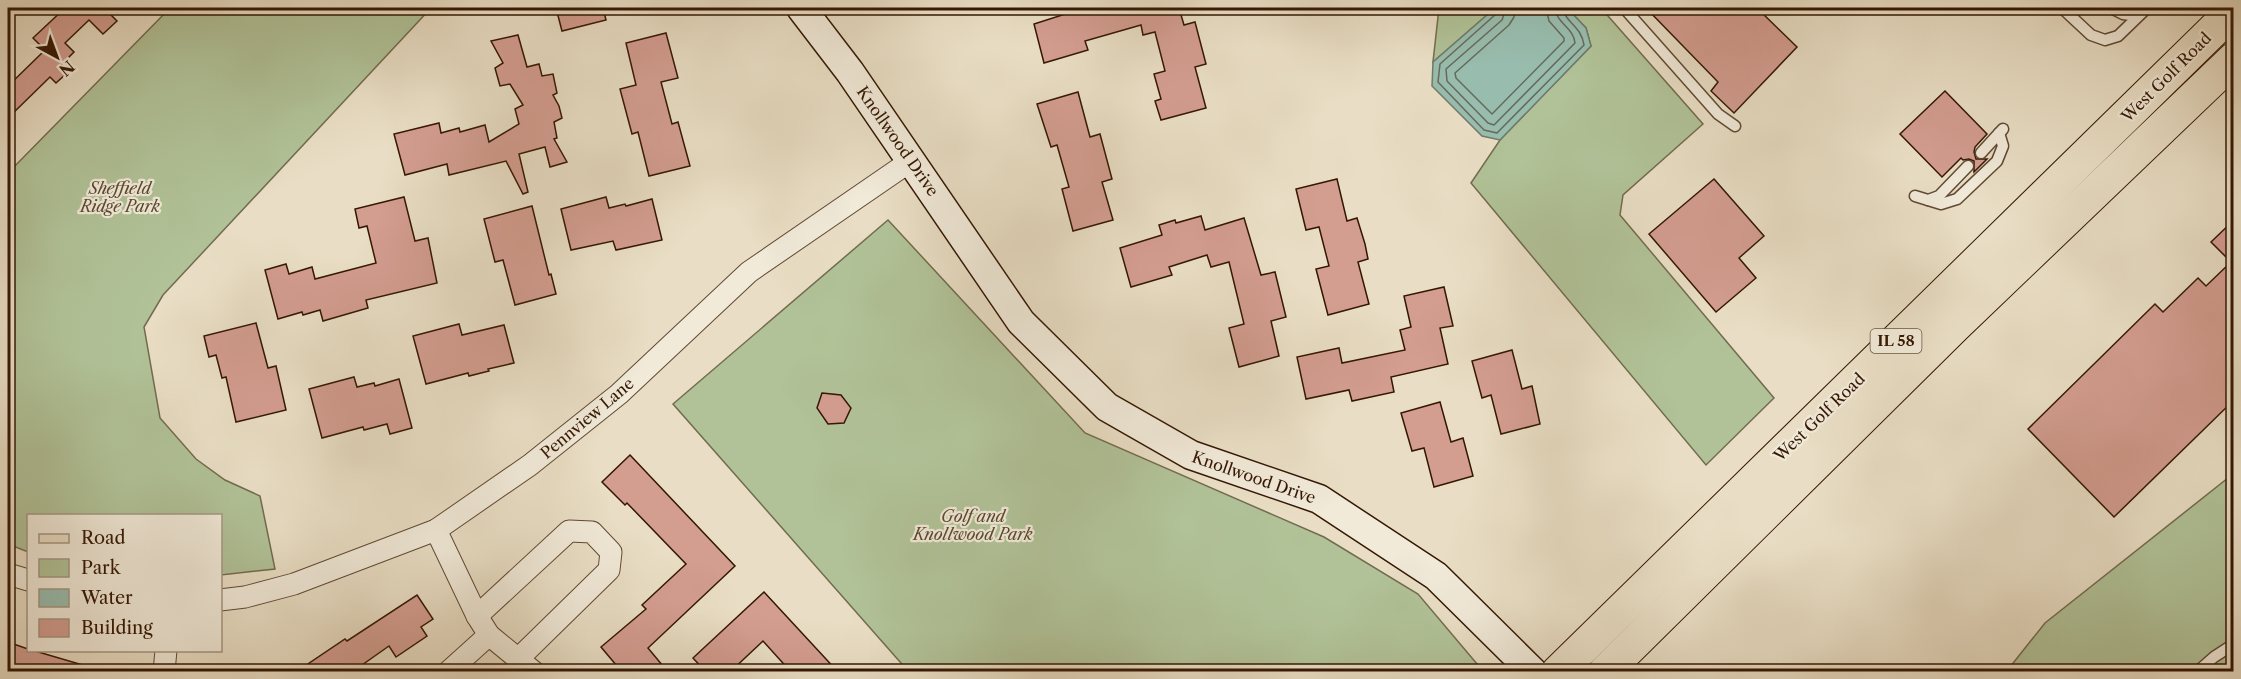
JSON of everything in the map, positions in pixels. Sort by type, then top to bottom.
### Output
[{"type":"main road","name":"West Golf Road","points":[[1558,672],[2234,10]]},
{"type":"main road","name":"West Golf Road","points":[[1605,672],[1955,326],[2234,59]]},
{"type":"street","name":"Knollwood Drive","points":[[801,8],[850,72],[912,160],[1021,322],[1107,407],[1191,455],[1319,499],[1436,576],[1533,672]]},
{"type":"street","name":"Pennview Lane","points":[[222,600],[245,597],[294,584],[436,530],[530,465],[619,394],[748,272],[912,160]]},
{"type":"street","points":[[436,530],[477,616],[489,635],[526,665],[609,570],[611,552],[592,532],[569,531],[477,616]]},
{"type":"street","points":[[8,574],[27,580]]},
{"type":"street","points":[[448,672],[489,635]]},
{"type":"street","points":[[164,672],[166,652]]},
{"type":"lane","points":[[1623,8],[1718,114],[1735,126]]},
{"type":"lane","points":[[2062,8],[2091,35],[2105,40],[2118,36],[2147,8]]},
{"type":"lane","points":[[2113,9],[2123,14],[2138,16]]},
{"type":"lane","points":[[1915,196],[1941,204],[1957,199],[1997,161],[2003,146],[2002,130],[1981,153]]},
{"type":"lane","points":[[1928,200],[1939,196],[1968,166]]},
{"type":"lane","points":[[2197,672],[2234,644]]},
{"type":"green space","name":"Sheffield Ridge Park","points":[[170,8],[431,8],[163,295],[144,327],[160,418],[196,459],[225,480],[260,496],[275,569],[222,575],[222,514],[27,514],[27,552],[8,544],[8,173]]},
{"type":"green space","points":[[1439,8],[1495,8],[1433,62]]},
{"type":"green space","points":[[1567,8],[1601,8],[1703,124],[1623,195],[1620,215],[1774,398],[1706,465],[1471,183],[1500,140],[1591,46],[1586,28]]},
{"type":"green space","name":"Golf and Knollwood Park","points":[[888,220],[1085,433],[1324,537],[1418,594],[1483,671],[908,671],[673,404]]},
{"type":"green space","points":[[2233,474],[2233,671],[2006,672],[2045,623]]},
{"type":"water","points":[[1495,8],[1567,8],[1586,28],[1591,46],[1500,140],[1482,136],[1432,86],[1433,62]]},
{"type":"building","points":[[65,8],[104,8],[117,21],[103,34],[89,20],[65,43],[74,52],[60,66],[67,73],[56,83],[50,77],[8,118],[8,86],[45,50],[33,38]]},
{"type":"building","points":[[556,8],[603,8],[606,20],[562,31]]},
{"type":"building","points":[[1078,8],[1179,8],[1184,25],[1195,22],[1206,64],[1195,67],[1206,108],[1161,120],[1155,101],[1161,99],[1154,74],[1165,71],[1155,32],[1143,35],[1141,25],[1085,41],[1088,50],[1044,63],[1034,24],[1078,10]]},
{"type":"building","points":[[1646,8],[1757,8],[1797,47],[1734,113],[1711,91],[1718,82]]},
{"type":"building","points":[[666,33],[678,78],[661,82],[672,124],[678,122],[690,166],[649,176],[638,132],[632,134],[620,89],[636,85],[626,43]]},
{"type":"building","points":[[518,35],[527,67],[539,64],[542,76],[553,74],[557,93],[553,95],[562,118],[554,122],[557,138],[554,139],[567,162],[550,167],[545,147],[519,154],[528,192],[523,194],[506,161],[449,175],[447,164],[405,175],[394,134],[439,123],[441,133],[459,128],[460,132],[485,125],[489,142],[519,124],[515,109],[523,105],[510,84],[500,86],[495,68],[503,63],[491,41]]},
{"type":"building","points":[[1945,91],[1987,134],[1975,147],[1974,152],[1976,159],[1987,159],[1974,172],[1974,161],[1961,158],[1942,177],[1900,134]]},
{"type":"building","points":[[1078,92],[1090,137],[1100,134],[1112,179],[1102,182],[1113,220],[1073,231],[1062,189],[1069,187],[1057,145],[1051,147],[1037,104]]},
{"type":"building","points":[[1337,179],[1347,221],[1357,218],[1365,244],[1368,259],[1358,262],[1369,304],[1328,315],[1316,269],[1329,266],[1319,227],[1306,230],[1296,189]]},
{"type":"building","points":[[1714,179],[1764,236],[1739,258],[1756,278],[1716,312],[1649,234]]},
{"type":"building","points":[[404,197],[415,241],[428,238],[437,283],[366,300],[368,308],[323,321],[320,310],[303,315],[302,312],[278,319],[265,270],[286,264],[289,274],[312,267],[315,279],[376,263],[367,226],[359,228],[355,209]]},
{"type":"building","points":[[606,197],[609,208],[652,199],[662,240],[616,250],[613,241],[571,250],[561,209]]},
{"type":"building","points":[[532,206],[556,294],[515,305],[503,260],[495,262],[484,219]]},
{"type":"building","points":[[1201,216],[1205,230],[1244,218],[1261,275],[1275,272],[1286,317],[1271,321],[1279,356],[1239,367],[1229,328],[1244,324],[1229,262],[1211,267],[1207,255],[1169,267],[1172,275],[1131,287],[1120,248],[1162,235],[1159,225]]},
{"type":"building","points":[[2234,220],[2234,400],[2114,517],[2028,429],[2155,304],[2163,312],[2198,278],[2206,286],[2231,262],[2211,242]]},
{"type":"building","points":[[1444,287],[1453,326],[1440,328],[1448,364],[1391,377],[1394,392],[1352,401],[1349,390],[1306,399],[1297,357],[1339,348],[1342,363],[1405,350],[1400,330],[1411,327],[1404,296]]},
{"type":"building","points":[[256,323],[268,368],[276,366],[286,410],[236,422],[226,377],[222,378],[216,355],[209,357],[204,336]]},
{"type":"building","points":[[459,324],[462,335],[504,325],[514,363],[469,376],[468,373],[426,384],[413,336]]},
{"type":"building","points":[[1512,350],[1522,389],[1532,386],[1540,424],[1501,434],[1491,395],[1482,398],[1472,361]]},
{"type":"building","points":[[354,377],[357,387],[374,383],[375,386],[399,379],[412,428],[390,434],[387,424],[364,430],[363,427],[322,438],[309,389]]},
{"type":"building","points":[[822,393],[841,395],[851,408],[844,423],[828,424],[817,408]]},
{"type":"building","points":[[1440,402],[1451,442],[1463,438],[1473,476],[1434,487],[1424,448],[1412,451],[1401,413]]},
{"type":"building","points":[[630,455],[735,566],[648,648],[668,672],[622,672],[601,647],[646,609],[642,605],[686,564],[627,503],[625,505],[602,482]]},
{"type":"building","points":[[764,592],[838,672],[791,672],[763,641],[730,672],[706,672],[693,658]]},
{"type":"building","points":[[417,595],[433,619],[421,627],[427,636],[396,657],[389,646],[352,672],[296,672],[345,639],[347,641]]},
{"type":"building","points":[[8,642],[27,649],[27,652],[38,652],[93,668],[92,672],[8,672]]}]
